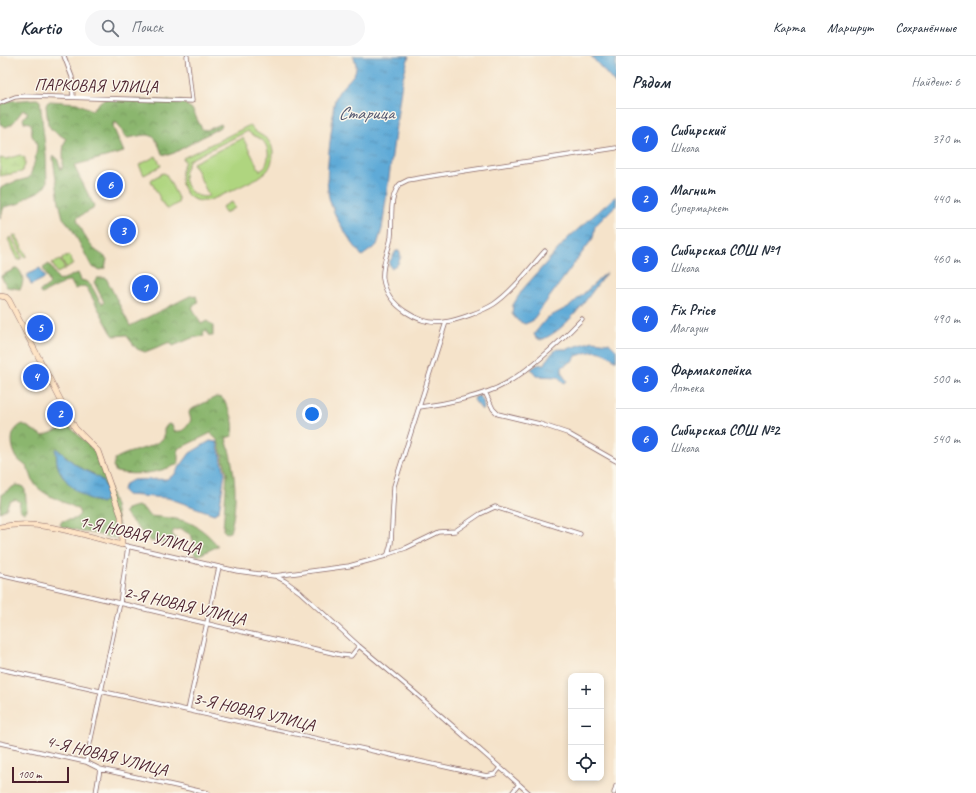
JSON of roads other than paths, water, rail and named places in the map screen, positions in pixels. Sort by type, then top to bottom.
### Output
[{"type":"street","name":"ПАРКОВАЯ УЛИЦА","points":[[0,103],[15,97],[73,97],[192,101],[187,56]]},
{"type":"street","points":[[66,57],[72,77],[73,97]]},
{"type":"street","points":[[545,251],[496,303],[481,310],[446,322],[421,319],[405,312],[390,295],[384,284],[383,271],[391,236],[391,211],[395,194],[400,184],[408,180],[616,148]]},
{"type":"street","points":[[0,296],[6,297],[9,300],[75,428],[98,451],[121,516],[125,545],[120,603],[86,762]]},
{"type":"street","points":[[420,407],[440,405],[485,392],[505,384],[553,347],[582,319]]},
{"type":"street","points":[[388,554],[391,543],[394,486],[446,322]]},
{"type":"street","points":[[485,392],[493,408],[498,414],[540,424],[567,433],[616,462]]},
{"type":"street","points":[[274,576],[349,566],[381,558],[439,532],[455,531],[480,514],[495,507],[580,534]]},
{"type":"street","name":"1-Я НОВАЯ УЛИЦА","points":[[0,527],[15,525],[37,526],[218,567],[274,576]]},
{"type":"street","points":[[188,710],[218,567]]},
{"type":"street","name":"2-Я НОВАЯ УЛИЦА","points":[[0,575],[347,656],[354,653],[359,646]]},
{"type":"street","points":[[274,576],[285,581],[300,592],[499,769],[529,793]]},
{"type":"street","name":"3-Я НОВАЯ УЛИЦА","points":[[0,669],[487,776],[495,774],[499,769]]},
{"type":"street","name":"4-Я НОВАЯ УЛИЦА","points":[[0,743],[86,762],[100,769],[208,793]]},
{"type":"street","points":[[96,793],[100,769]]},
{"type":"street","points":[[512,793],[518,784]]},
{"type":"street","points":[[614,793],[616,786]]},
{"type":"water","name":"Старица","points":[[353,56],[409,56],[402,81],[382,229],[377,245],[362,256],[336,217],[332,208],[327,184],[334,105],[339,91],[351,78],[356,68],[356,63]]},
{"type":"water","points":[[591,56],[616,56],[616,85]]},
{"type":"water","points":[[616,196],[616,205],[595,226],[593,238],[532,321],[525,324],[518,321],[512,314],[513,305],[523,289],[568,238]]},
{"type":"water","points":[[396,251],[399,251],[401,256],[398,264],[391,268],[389,263]]},
{"type":"water","points":[[40,268],[45,278],[31,285],[27,275]]},
{"type":"water","points":[[607,272],[570,320],[551,335],[541,340],[536,338],[534,334],[547,318],[570,306]]},
{"type":"water","points":[[593,341],[609,343],[616,350],[616,361],[606,354],[597,351],[576,356],[574,360],[562,367],[562,374],[567,381],[564,383],[558,377],[537,376],[531,369],[537,365],[545,364],[549,356],[557,349],[567,349]]},
{"type":"water","points":[[479,396],[483,401],[484,409],[482,410],[474,400],[475,397]]},
{"type":"water","points":[[210,441],[217,442],[225,473],[219,511],[214,514],[168,498],[127,495],[123,491],[124,485],[133,480],[167,479],[174,475],[190,453]]},
{"type":"water","points":[[56,448],[78,466],[100,479],[105,487],[106,500],[101,503],[94,501],[75,490],[70,485],[58,467]]},
{"type":"place","name":"Сибирская СОШ №2","points":[[110,185]]},
{"type":"place","name":"Сибирская СОШ №1","points":[[123,231]]},
{"type":"place","name":"Сибирский","points":[[145,288]]},
{"type":"place","name":"Фармакопейка","points":[[40,328]]},
{"type":"place","name":"Fix Price","points":[[36,377]]},
{"type":"place","name":"Магнит","points":[[60,414]]}]
